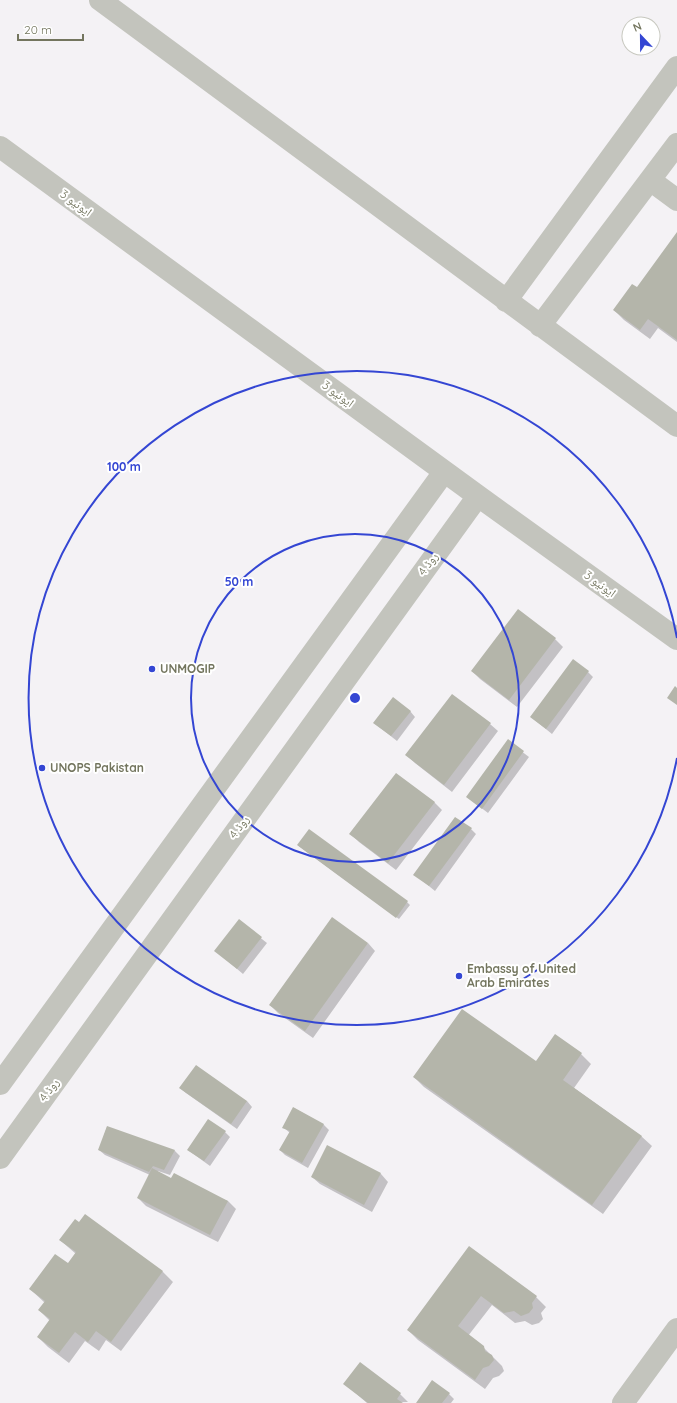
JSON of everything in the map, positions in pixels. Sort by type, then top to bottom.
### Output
[{"type":"street","points":[[100,0],[677,426]]},
{"type":"street","points":[[506,301],[677,67]]},
{"type":"street","points":[[540,326],[677,144]]},
{"type":"street","name":"ایونیو 3","points":[[1,149],[444,472],[677,639]]},
{"type":"street","points":[[650,180],[677,200]]},
{"type":"street","points":[[0,1084],[444,472]]},
{"type":"street","name":"روڈ 4","points":[[0,1158],[478,496]]},
{"type":"street","points":[[623,1403],[677,1329]]},
{"type":"building","points":[[677,232],[677,340],[648,319],[640,330],[613,310],[632,284],[637,287]]},
{"type":"building","points":[[518,609],[556,638],[509,700],[471,671]]},
{"type":"building","points":[[573,659],[589,671],[546,729],[530,717]]},
{"type":"building","points":[[675,686],[677,688],[677,705],[667,698]]},
{"type":"building","points":[[452,694],[491,723],[444,785],[405,755]]},
{"type":"building","points":[[393,697],[411,711],[391,736],[373,723]]},
{"type":"building","points":[[508,739],[524,751],[482,809],[466,797]]},
{"type":"building","points":[[396,773],[435,802],[388,863],[349,834]]},
{"type":"building","points":[[455,817],[472,828],[429,886],[413,875]]},
{"type":"building","points":[[309,829],[408,901],[396,918],[297,845]]},
{"type":"building","points":[[332,917],[368,943],[305,1031],[269,1005]]},
{"type":"building","points":[[239,919],[262,937],[237,969],[214,951]]},
{"type":"building","points":[[462,1009],[536,1061],[555,1034],[582,1053],[563,1080],[642,1136],[592,1205],[413,1077]]},
{"type":"building","points":[[196,1065],[247,1101],[231,1124],[179,1088]]},
{"type":"building","points":[[293,1107],[324,1124],[302,1163],[279,1150],[290,1131],[282,1128]]},
{"type":"building","points":[[208,1119],[226,1131],[204,1161],[187,1150]]},
{"type":"building","points":[[107,1126],[175,1150],[164,1170],[153,1166],[149,1172],[98,1150]]},
{"type":"building","points":[[327,1145],[381,1173],[364,1205],[311,1177]]},
{"type":"building","points":[[152,1168],[171,1178],[174,1173],[228,1201],[210,1235],[137,1198]]},
{"type":"building","points":[[85,1214],[163,1271],[111,1342],[96,1331],[88,1342],[75,1332],[59,1353],[37,1337],[50,1319],[38,1310],[45,1301],[29,1289],[55,1254],[68,1263],[76,1252],[59,1240],[75,1219],[79,1222]]},
{"type":"building","points":[[469,1246],[537,1296],[532,1303],[533,1308],[529,1313],[521,1316],[514,1311],[504,1313],[481,1296],[458,1326],[484,1346],[485,1351],[492,1355],[494,1360],[489,1366],[483,1368],[475,1380],[407,1330]]},
{"type":"building","points":[[360,1362],[401,1393],[397,1399],[403,1403],[368,1403],[343,1384]]},
{"type":"building","points":[[432,1380],[450,1393],[442,1403],[416,1403]]},
{"type":"place","name":"UNMOGIP","points":[[152,669]]},
{"type":"place","name":"UNOPS Pakistan","points":[[42,768]]},
{"type":"place","name":"Embassy of United Arab Emirates","points":[[459,976]]}]
